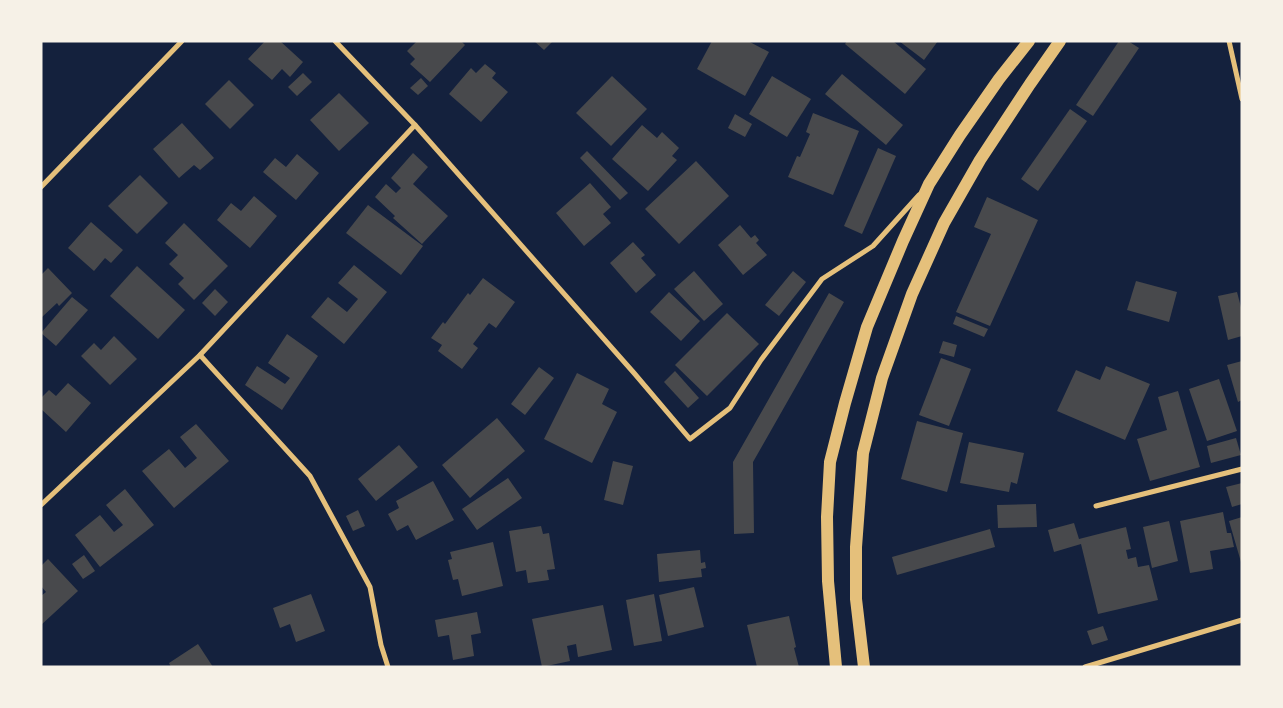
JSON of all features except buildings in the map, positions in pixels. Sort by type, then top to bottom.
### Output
[{"type":"main road","points":[[836,667],[828,581],[826,517],[830,462],[867,327],[929,184],[999,79],[1029,41]]},
{"type":"main road","points":[[864,667],[856,598],[856,547],[864,453],[882,378],[912,294],[944,223],[985,152],[1060,41]]},
{"type":"street","points":[[41,187],[182,41]]},
{"type":"street","points":[[335,41],[415,125],[690,439],[730,408],[761,360],[822,279],[873,246],[929,184]]},
{"type":"street","points":[[1229,41],[1242,99]]},
{"type":"street","points":[[41,505],[200,355],[415,125]]},
{"type":"street","points":[[200,355],[310,476],[370,587],[381,645],[388,667]]},
{"type":"street","points":[[1096,506],[1242,469]]},
{"type":"street","points":[[1086,667],[1242,620]]}]
